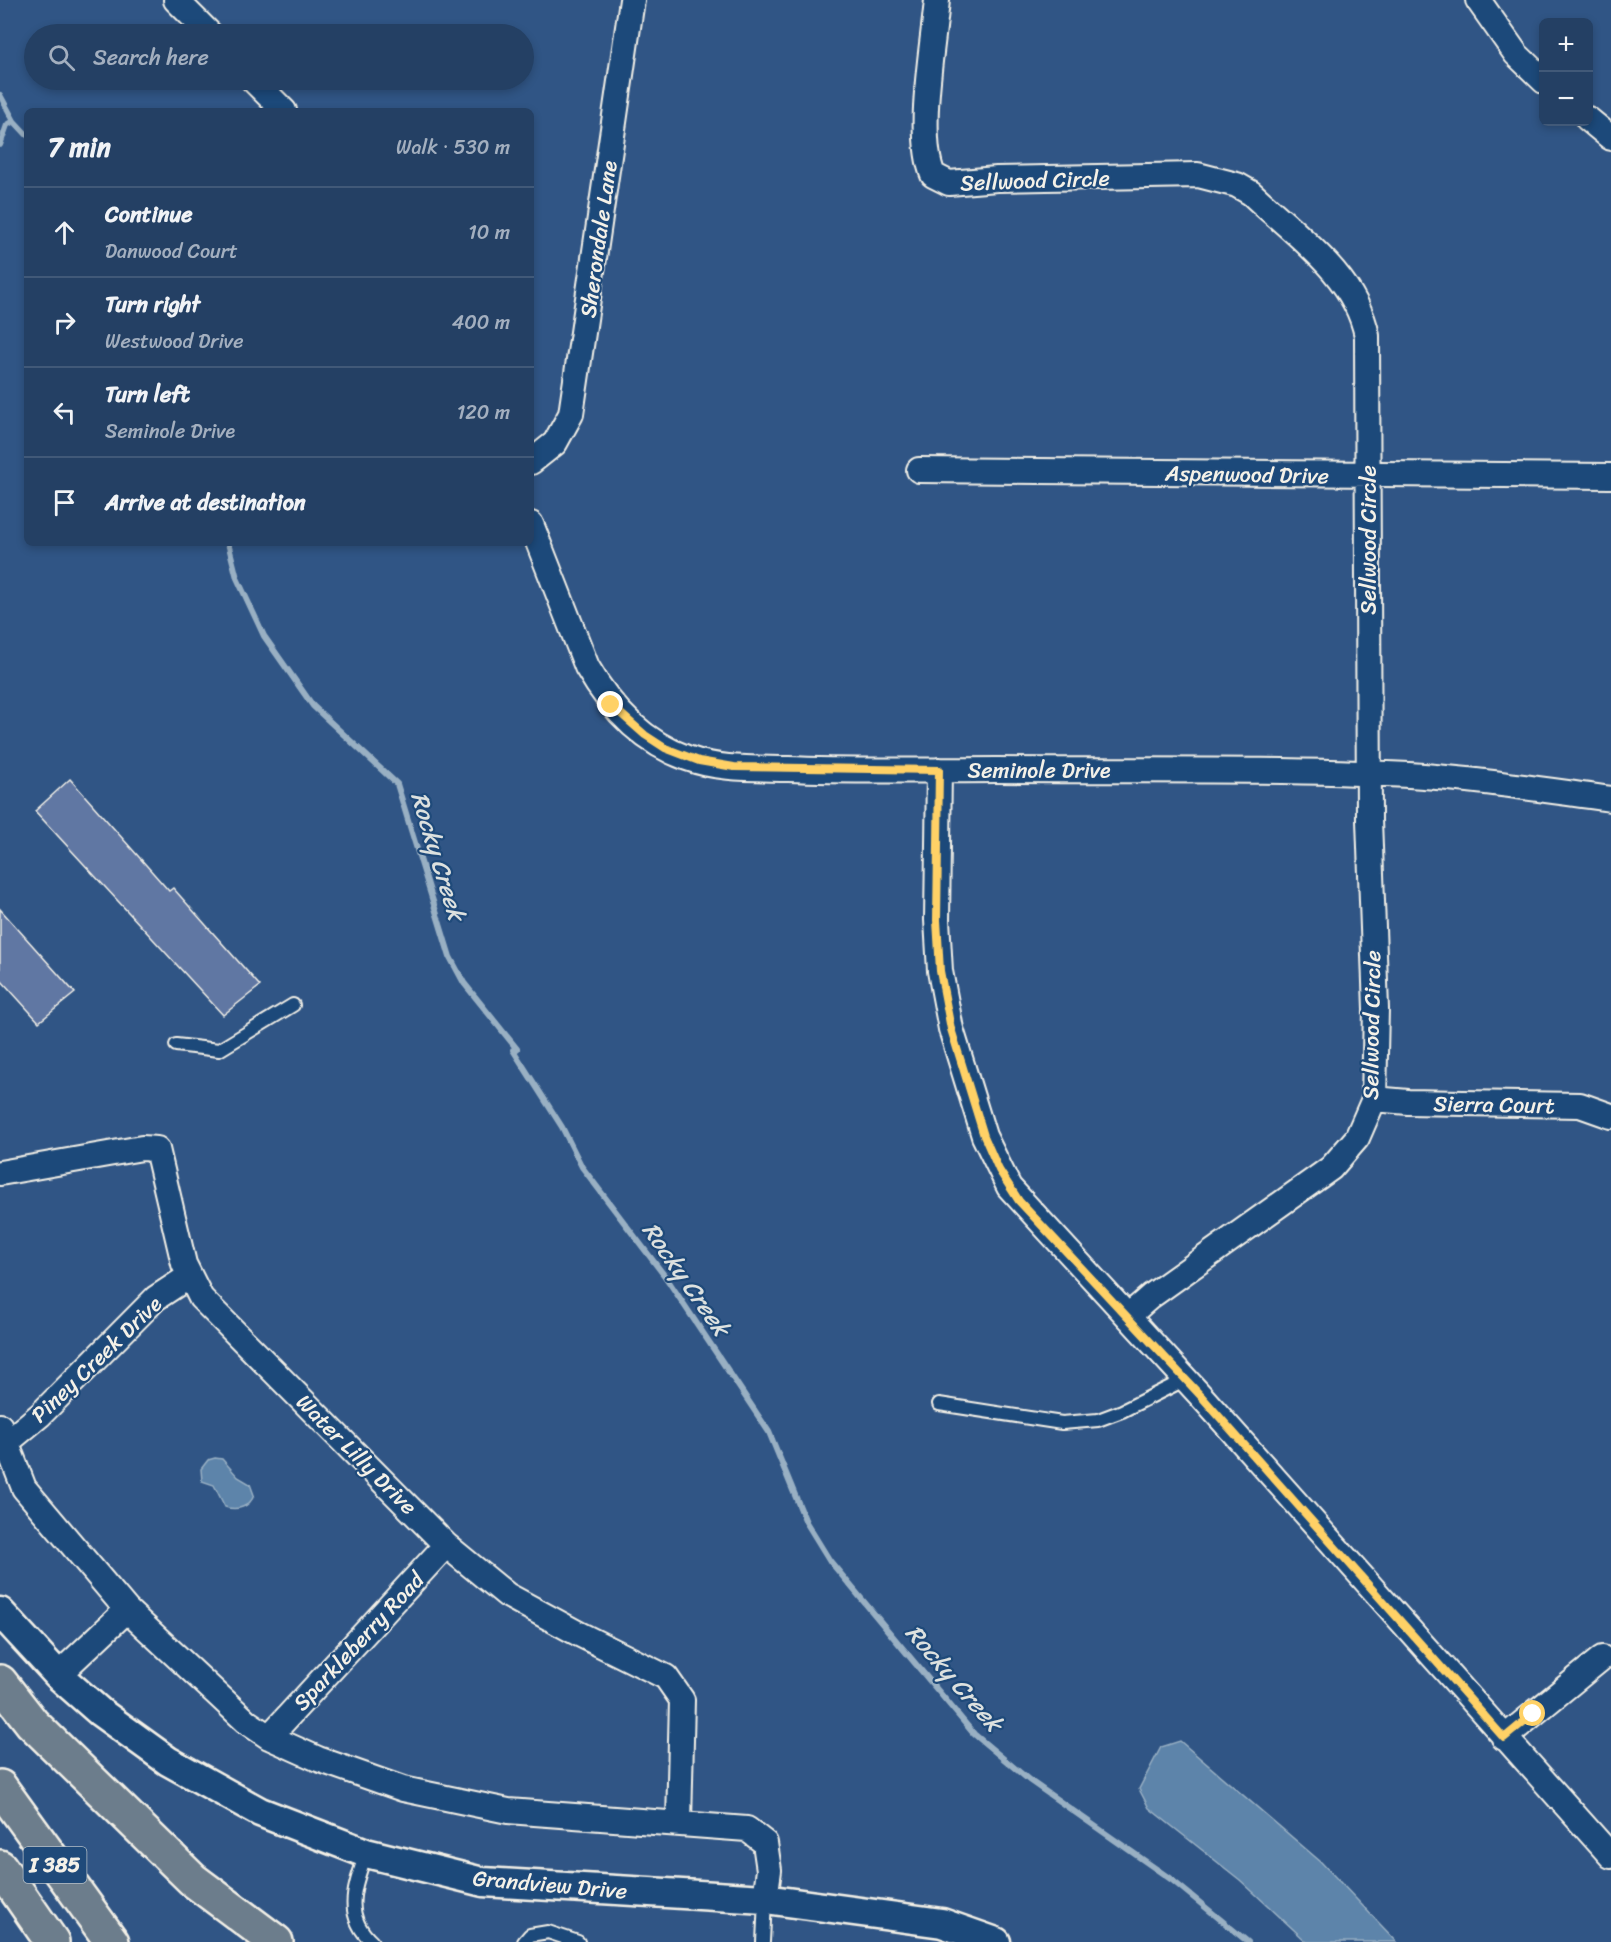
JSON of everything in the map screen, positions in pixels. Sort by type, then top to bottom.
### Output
[{"type":"highway","points":[[0,1682],[32,1723],[193,1880],[276,1942]]},
{"type":"highway","name":"I 385","points":[[0,1787],[112,1942]]},
{"type":"highway","name":"I 385","points":[[0,1867],[52,1942]]},
{"type":"street","name":"Sherondale Lane","points":[[534,460],[555,443],[571,414],[632,0]]},
{"type":"street","name":"Sellwood Circle","points":[[937,0],[925,133],[927,160],[933,176],[949,183],[998,179],[1198,175],[1237,185],[1251,193],[1337,274],[1358,304],[1367,336],[1368,774],[1376,1009],[1374,1099],[1357,1138],[1332,1168],[1128,1316]]},
{"type":"street","points":[[1478,0],[1516,54],[1539,76]]},
{"type":"street","points":[[188,4],[203,24]]},
{"type":"street","points":[[263,90],[281,108]]},
{"type":"street","points":[[1593,123],[1611,138]]},
{"type":"street","name":"Aspenwood Drive","points":[[919,470],[1611,476]]},
{"type":"street","name":"Seminole Drive","points":[[534,532],[587,667],[599,688],[628,722],[665,748],[687,758],[734,767],[1368,774],[1466,780],[1611,800]]},
{"type":"street","points":[[939,770],[937,920],[940,971],[951,1029],[984,1136],[999,1170],[1019,1201],[1186,1379],[1611,1856]]},
{"type":"street","name":"Sierra Court","points":[[1374,1099],[1408,1102],[1580,1105],[1611,1116]]},
{"type":"street","name":"Water Lilly Drive","points":[[0,1173],[142,1148],[157,1149],[189,1277],[201,1298],[446,1545],[507,1595],[666,1677],[682,1700],[679,1822]]},
{"type":"street","name":"Piney Creek Drive","points":[[3,1435],[40,1415],[156,1298],[189,1277]]},
{"type":"street","points":[[3,1435],[24,1488],[127,1610],[247,1722],[269,1737],[318,1759],[415,1792],[508,1811],[747,1828],[765,1843],[769,1870],[765,1899]]},
{"type":"street","name":"Sparkleberry Road","points":[[269,1737],[446,1545]]},
{"type":"street","points":[[58,1675],[127,1610]]},
{"type":"street","name":"Grandview Drive","points":[[0,1612],[58,1675],[100,1713],[168,1761],[260,1812],[366,1853],[483,1882],[765,1899],[942,1923],[996,1942]]},
{"type":"street","points":[[1504,1738],[1602,1658]]},
{"type":"lane","points":[[176,1046],[219,1050],[293,1005]]},
{"type":"lane","points":[[939,1404],[1062,1423],[1098,1420],[1122,1411],[1186,1379]]},
{"type":"lane","points":[[366,1853],[351,1898],[360,1931],[372,1942]]},
{"type":"lane","points":[[763,1942],[765,1899]]},
{"type":"lane","points":[[524,1942],[530,1935],[548,1932],[578,1942]]},
{"type":"water","points":[[222,1459],[238,1477],[250,1484],[254,1495],[246,1505],[238,1508],[225,1507],[214,1485],[202,1481],[201,1469],[208,1460]]},
{"type":"water","points":[[1180,1741],[1321,1862],[1397,1942],[1307,1942],[1240,1880],[1149,1808],[1139,1789],[1161,1747]]},
{"type":"building","points":[[70,779],[169,891],[173,888],[260,986],[223,1015],[35,811]]},
{"type":"building","points":[[0,909],[75,993],[39,1022],[0,979]]},
{"type":"waterway","name":"Rocky Creek","points":[[0,95],[14,121],[24,132]]},
{"type":"waterway","points":[[0,145],[7,125],[14,121]]},
{"type":"waterway","name":"Rocky Creek","points":[[229,546],[237,578],[264,636],[313,706],[397,784],[450,957],[464,983],[517,1049],[513,1050],[562,1127],[582,1167],[667,1279],[769,1432],[806,1522],[830,1561],[974,1734],[1029,1780],[1172,1880],[1248,1942]]},
{"type":"route","points":[[611,705],[628,722],[665,748],[699,761],[734,767],[810,770],[939,770],[937,920],[940,971],[951,1029],[984,1136],[1009,1188],[1201,1396],[1504,1738],[1533,1714]]}]
